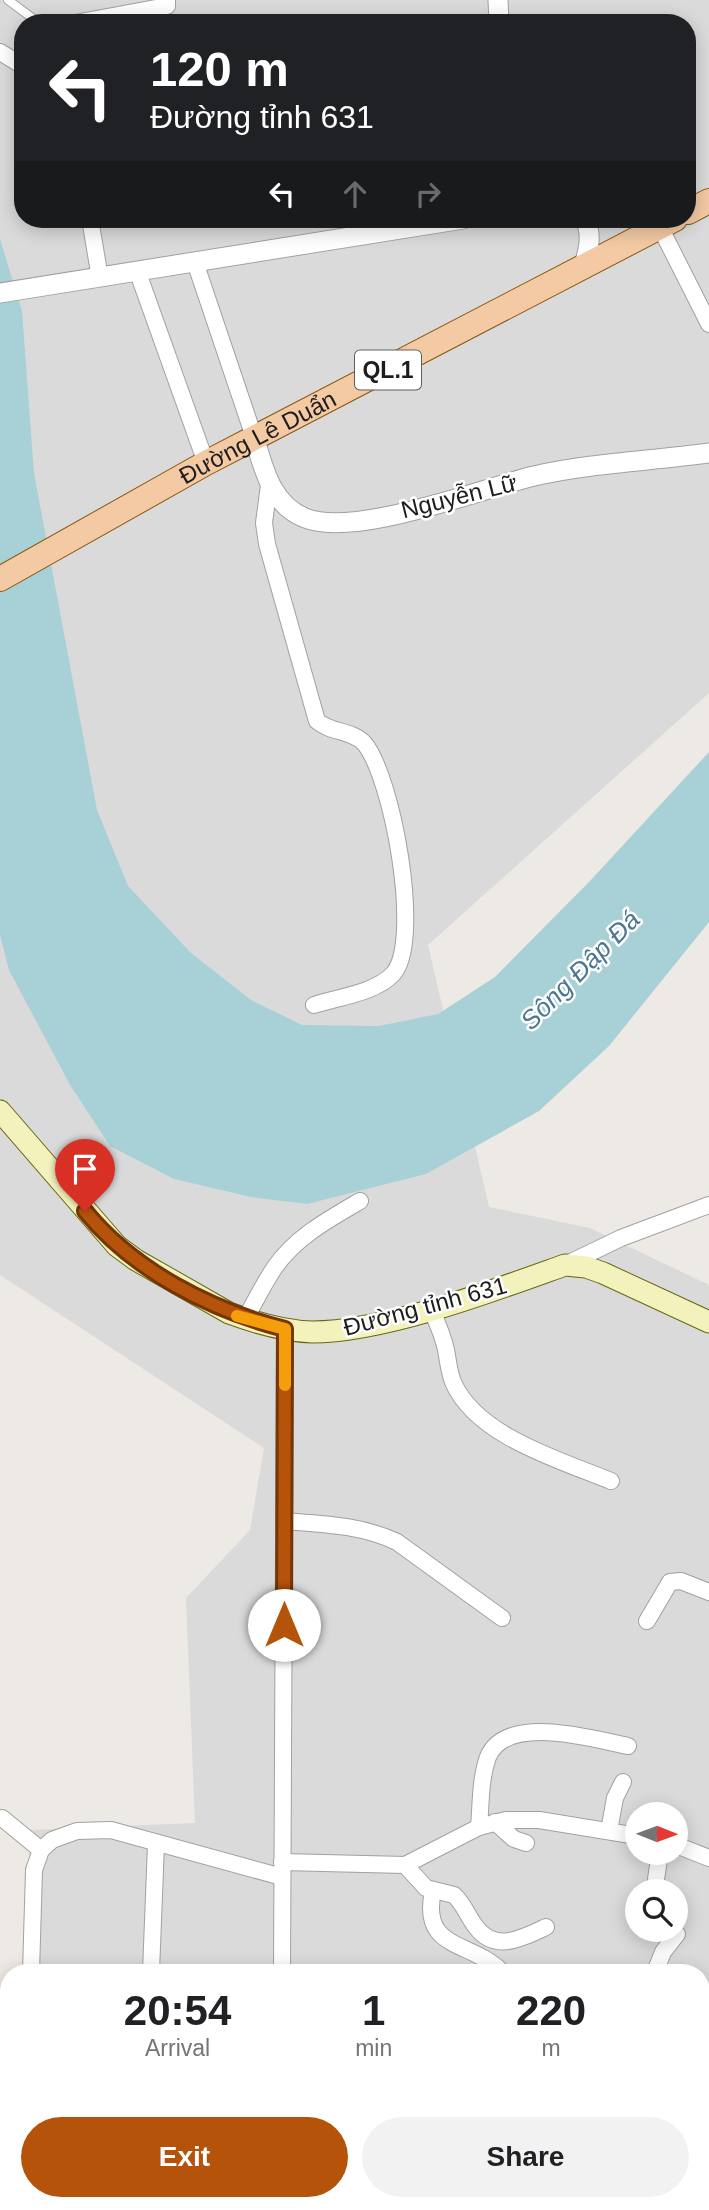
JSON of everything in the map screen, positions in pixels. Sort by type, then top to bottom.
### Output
[{"type":"main road","name":"Đường Lê Duẩn","points":[[0,579],[206,463],[255,440],[658,228]]},
{"type":"main road","name":"Đường tỉnh 631","points":[[0,1111],[117,1246],[135,1260],[229,1313],[245,1319],[285,1329],[337,1330],[431,1309],[565,1265],[586,1267],[603,1273],[709,1322]]},
{"type":"street","points":[[116,14],[167,3]]},
{"type":"street","points":[[92,228],[100,278]]},
{"type":"street","points":[[0,293],[407,228]]},
{"type":"street","points":[[583,269],[590,243],[589,228]]},
{"type":"street","points":[[688,228],[709,324]]},
{"type":"street","points":[[195,262],[255,440]]},
{"type":"street","points":[[138,273],[206,463]]},
{"type":"street","name":"Nguyễn Lữ","points":[[255,440],[269,485],[290,509],[317,522],[340,522],[443,503],[534,476],[709,453]]},
{"type":"street","points":[[269,485],[264,523],[267,544],[317,721],[332,730],[354,736],[367,747],[391,817],[402,869],[406,931],[399,965],[386,980],[370,988],[314,1005]]},
{"type":"street","points":[[245,1319],[275,1267],[292,1248],[312,1230],[360,1200]]},
{"type":"street","points":[[565,1265],[621,1238],[709,1205]]},
{"type":"street","points":[[431,1309],[443,1339],[453,1381],[474,1410],[496,1429],[520,1444],[611,1481]]},
{"type":"street","points":[[282,1964],[285,1329]]},
{"type":"street","points":[[284,1521],[357,1527],[379,1534],[407,1549],[502,1618]]},
{"type":"street","points":[[647,1621],[670,1582],[681,1581],[709,1592]]},
{"type":"street","points":[[487,1824],[483,1780],[489,1755],[507,1737],[547,1733],[628,1746]]},
{"type":"street","points":[[609,1831],[614,1798],[623,1782]]},
{"type":"street","points":[[2,1818],[41,1850]]},
{"type":"street","points":[[30,1964],[34,1870],[41,1850],[52,1840],[94,1829],[110,1830],[156,1844],[282,1870],[405,1865],[487,1824],[538,1820],[625,1834]]},
{"type":"street","points":[[487,1824],[526,1843]]},
{"type":"street","points":[[151,1964],[156,1844]]},
{"type":"street","points":[[688,1850],[709,1858]]},
{"type":"street","points":[[405,1865],[422,1884],[433,1891],[454,1895],[477,1929],[496,1941],[515,1941],[546,1927]]},
{"type":"street","points":[[656,1879],[658,1866]]},
{"type":"street","points":[[433,1891],[430,1917],[436,1932],[447,1942],[488,1958],[494,1964]]},
{"type":"street","points":[[658,1964],[671,1942]]},
{"type":"lane","points":[[8,0],[27,14]]},
{"type":"shaded area","points":[[0,0],[709,0],[709,693],[428,945],[489,1207],[590,1228],[709,1285],[709,1964],[36,1964],[28,1830],[195,1823],[186,1598],[250,1530],[264,1448],[0,1275]]},
{"type":"water","name":"Sông Đập Đá","points":[[0,239],[22,311],[34,473],[97,810],[128,886],[191,953],[251,1000],[302,1025],[379,1026],[438,1014],[495,977],[590,881],[709,752],[709,922],[609,1046],[539,1111],[426,1174],[307,1204],[251,1197],[174,1179],[110,1146],[70,1085],[9,970],[0,935]]},
{"type":"slow traffic","points":[[237,1316],[285,1329],[285,1385]]},
{"type":"route","points":[[85,1211],[117,1246],[135,1260],[229,1313],[285,1329],[284,1625]]}]
